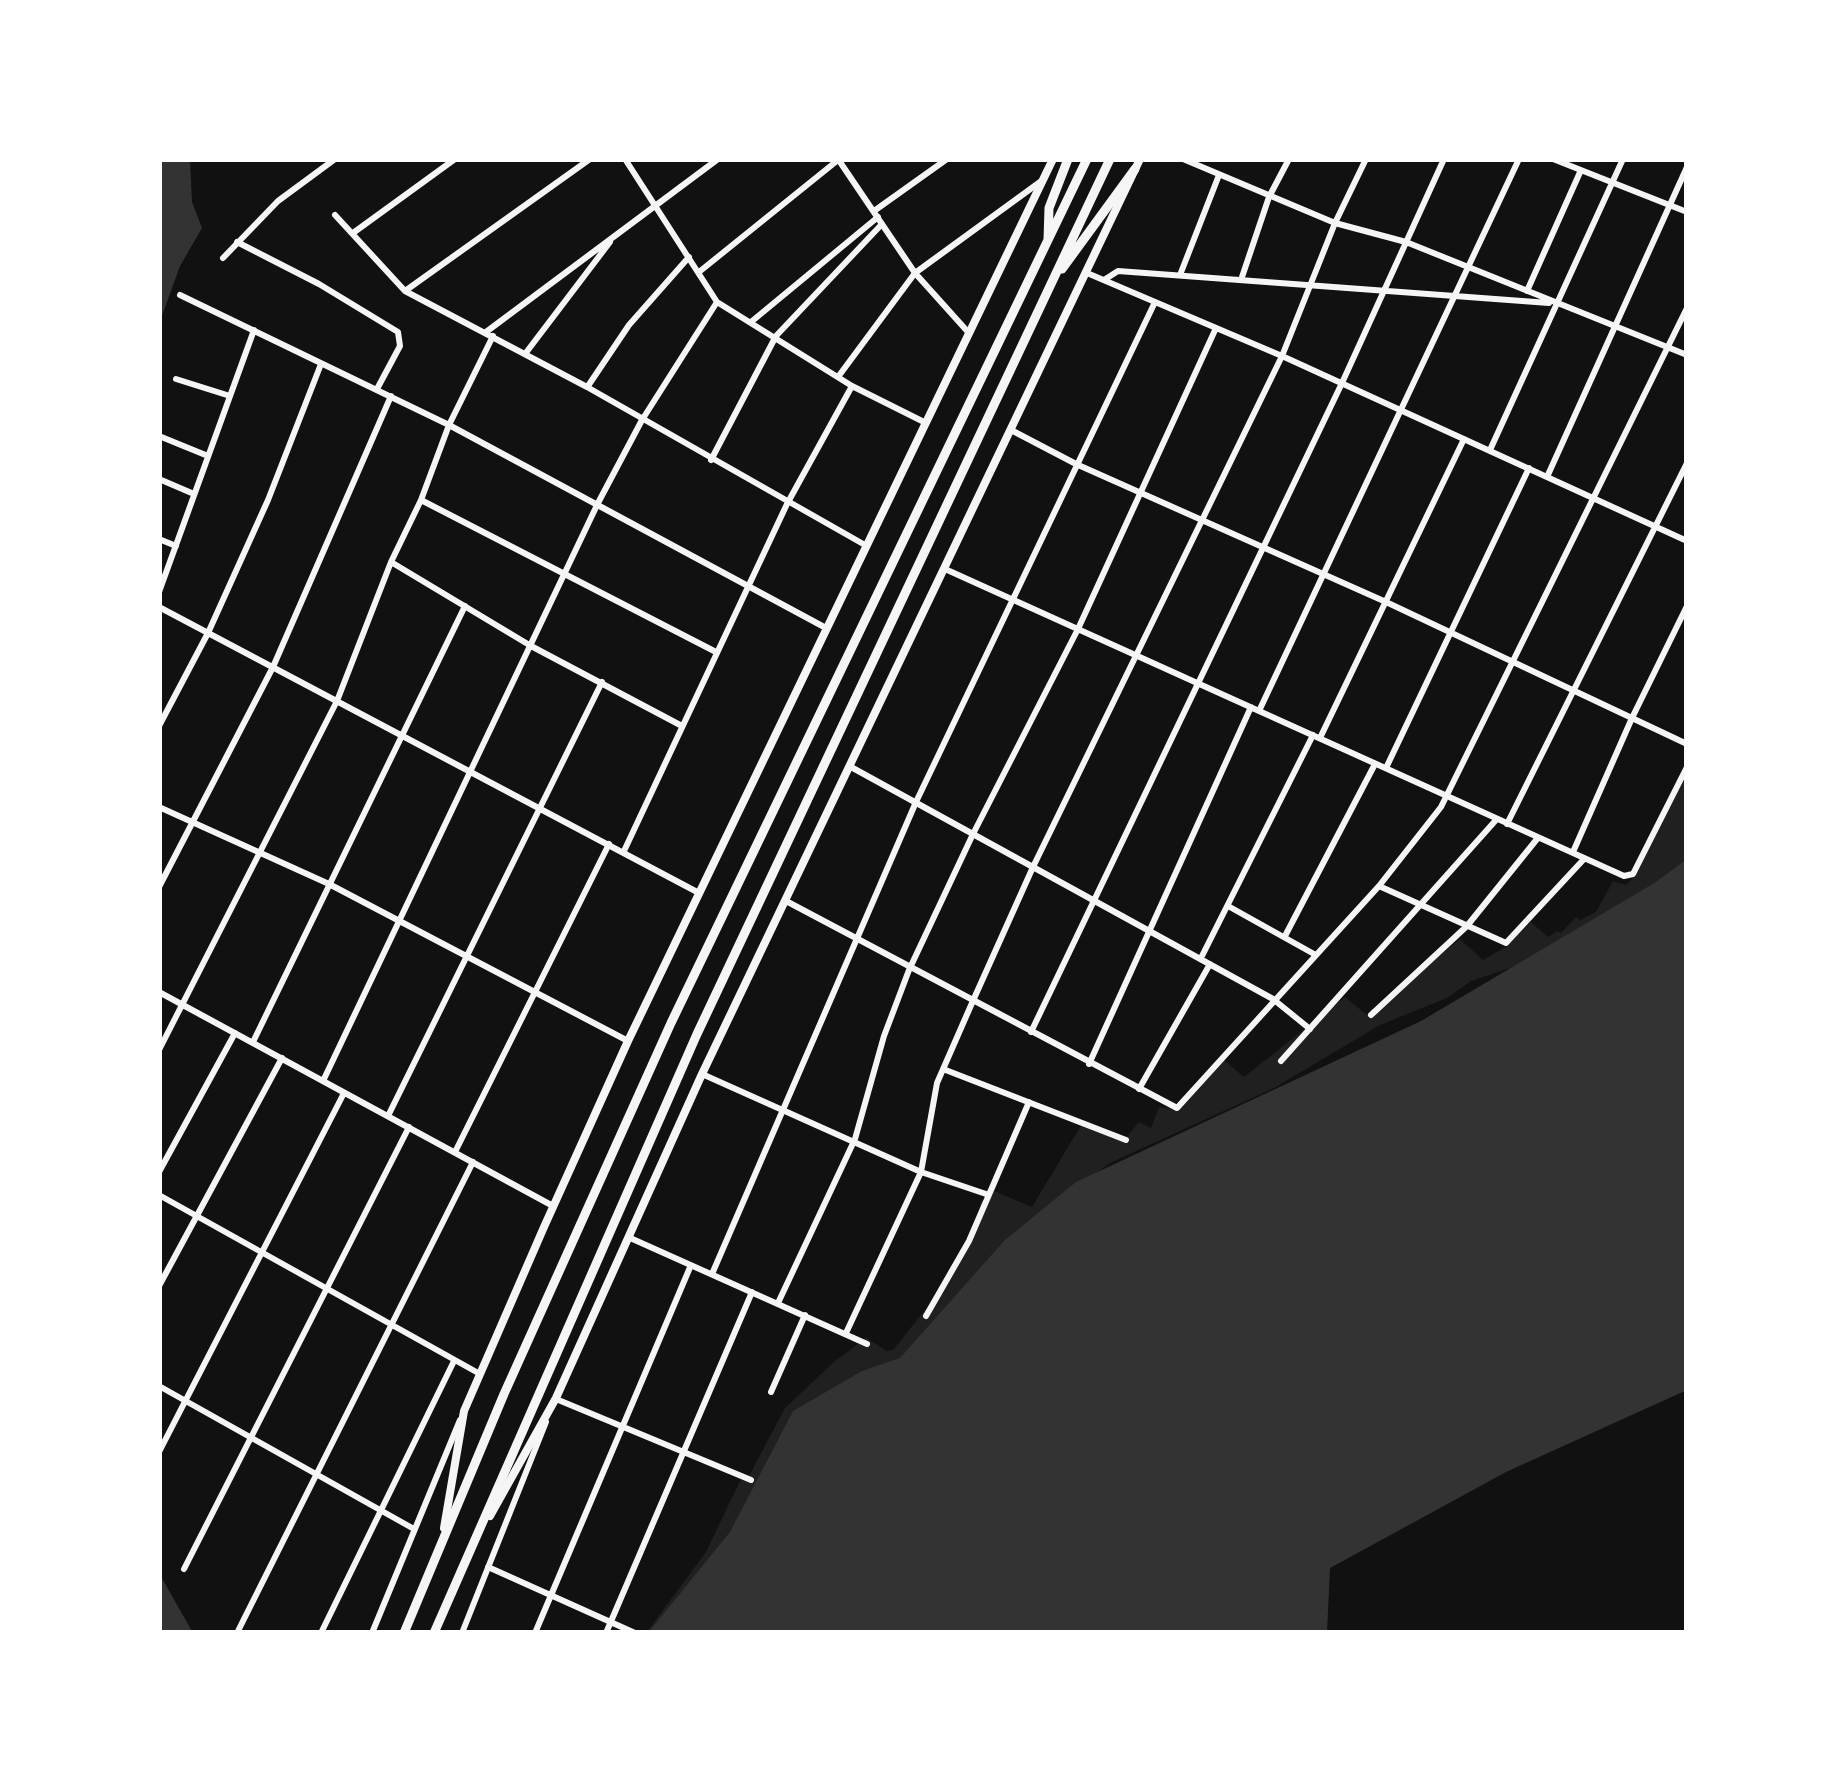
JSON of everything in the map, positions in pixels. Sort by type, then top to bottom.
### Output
[{"type":"highway","points":[[1048,241],[1049,208],[1068,159]]},
{"type":"highway","points":[[404,1633],[504,1394],[671,1023],[1087,159]]},
{"type":"highway","points":[[434,1633],[697,1034],[1110,159]]},
{"type":"highway","points":[[1045,293],[1138,164]]},
{"type":"highway","points":[[671,1023],[697,1034]]},
{"type":"street","points":[[223,258],[278,201],[334,159]]},
{"type":"street","points":[[352,233],[455,159]]},
{"type":"street","points":[[405,291],[590,159]]},
{"type":"street","points":[[625,159],[717,302],[852,386],[924,422]]},
{"type":"street","points":[[159,1050],[338,701],[391,562],[489,334],[615,233],[718,159]]},
{"type":"street","points":[[699,272],[838,159],[915,273],[968,332]]},
{"type":"street","points":[[751,322],[947,159]]},
{"type":"street","points":[[1042,159],[1047,177]]},
{"type":"street","points":[[372,1633],[480,1374],[628,1041],[1053,159]]},
{"type":"street","points":[[1184,159],[1335,223],[1406,242],[1687,356]]},
{"type":"street","points":[[1210,171],[1216,159]]},
{"type":"street","points":[[1241,280],[1269,197],[1289,159]]},
{"type":"street","points":[[846,1334],[921,1172],[937,1083],[972,1003],[1282,356],[1366,159]]},
{"type":"street","points":[[1031,1032],[1444,159]]},
{"type":"street","points":[[1089,1064],[1148,930],[1403,411],[1519,159]]},
{"type":"street","points":[[1553,159],[1687,212]]},
{"type":"street","points":[[1490,450],[1623,159]]},
{"type":"street","points":[[462,1633],[556,1398],[702,1074],[1138,164]]},
{"type":"street","points":[[1547,476],[1687,167]]},
{"type":"street","points":[[1527,291],[1582,170]]},
{"type":"street","points":[[1180,275],[1219,175]]},
{"type":"street","points":[[838,377],[915,273],[1047,177]]},
{"type":"street","points":[[334,215],[405,291],[865,545]]},
{"type":"street","points":[[711,460],[776,336],[878,218]]},
{"type":"street","points":[[525,354],[615,233]]},
{"type":"street","points":[[237,242],[398,332],[400,346],[377,389]]},
{"type":"street","points":[[587,388],[629,326],[689,257]]},
{"type":"street","points":[[1104,280],[1118,271],[1558,304]]},
{"type":"street","points":[[1087,273],[1282,356],[1687,541]]},
{"type":"street","points":[[180,295],[449,425],[826,628]]},
{"type":"street","points":[[323,1081],[598,502],[642,420],[717,302]]},
{"type":"street","points":[[712,1274],[916,802],[1155,302]]},
{"type":"street","points":[[786,901],[1177,1108],[1379,886],[1447,796],[1687,308]]},
{"type":"street","points":[[778,1303],[855,1139],[884,1036],[909,970],[1078,629],[1216,328]]},
{"type":"street","points":[[159,592],[254,330]]},
{"type":"street","points":[[159,726],[268,500],[321,364]]},
{"type":"street","points":[[176,379],[230,396]]},
{"type":"street","points":[[623,851],[746,587],[852,386]]},
{"type":"street","points":[[159,887],[273,667],[391,396]]},
{"type":"street","points":[[1011,430],[1687,744]]},
{"type":"street","points":[[159,436],[208,456]]},
{"type":"street","points":[[1201,958],[1465,439]]},
{"type":"street","points":[[1507,824],[1687,463]]},
{"type":"street","points":[[1386,768],[1528,468]]},
{"type":"street","points":[[159,479],[194,494]]},
{"type":"street","points":[[421,500],[716,652]]},
{"type":"street","points":[[159,539],[176,546]]},
{"type":"street","points":[[391,562],[531,646],[682,726]]},
{"type":"street","points":[[945,569],[1624,876],[1633,874],[1687,767]]},
{"type":"street","points":[[253,1042],[466,605]]},
{"type":"street","points":[[1573,852],[1687,606]]},
{"type":"street","points":[[159,607],[699,893]]},
{"type":"street","points":[[388,1116],[602,682]]},
{"type":"street","points":[[1285,936],[1376,763]]},
{"type":"street","points":[[851,767],[1273,999],[1310,1029]]},
{"type":"street","points":[[159,807],[329,884],[628,1041]]},
{"type":"street","points":[[1281,1061],[1496,820]]},
{"type":"street","points":[[1371,1015],[1467,926],[1538,838]]},
{"type":"street","points":[[455,1152],[609,844]]},
{"type":"street","points":[[1379,886],[1506,943],[1585,857]]},
{"type":"street","points":[[1228,906],[1314,954]]},
{"type":"street","points":[[1138,1089],[1210,964]]},
{"type":"street","points":[[159,992],[553,1206]]},
{"type":"street","points":[[159,1172],[235,1033]]},
{"type":"street","points":[[159,1286],[282,1058]]},
{"type":"street","points":[[944,1069],[1126,1140]]},
{"type":"street","points":[[702,1074],[921,1172],[988,1196]]},
{"type":"street","points":[[159,1452],[344,1092]]},
{"type":"street","points":[[926,1316],[969,1241],[1028,1102]]},
{"type":"street","points":[[184,1569],[409,1127]]},
{"type":"street","points":[[237,1633],[473,1162]]},
{"type":"street","points":[[159,1196],[480,1374]]},
{"type":"street","points":[[628,1238],[867,1344]]},
{"type":"street","points":[[535,1633],[691,1265]]},
{"type":"street","points":[[606,1633],[752,1292]]},
{"type":"street","points":[[771,1392],[805,1315]]},
{"type":"street","points":[[321,1633],[454,1360]]},
{"type":"street","points":[[159,1386],[414,1529]]},
{"type":"street","points":[[468,1553],[556,1398]]},
{"type":"street","points":[[556,1398],[751,1480]]},
{"type":"street","points":[[442,1541],[464,1411]]},
{"type":"street","points":[[488,1568],[635,1633]]},
{"type":"shaded area","points":[[159,159],[190,159],[192,202],[202,228],[180,266],[159,324]]},
{"type":"shaded area","points":[[1683,782],[1687,783],[1687,867],[1528,962],[1471,981],[1447,998],[1380,1025],[1274,1088],[1110,1163],[1082,1184],[670,1633],[646,1633],[706,1552],[740,1481],[749,1476],[785,1408],[866,1338],[893,1350],[949,1280],[972,1239],[981,1201],[989,1200],[994,1191],[1032,1207],[1083,1122],[1126,1138],[1139,1122],[1151,1128],[1159,1107],[1177,1110],[1223,1059],[1244,1077],[1345,997],[1367,1015],[1460,939],[1483,960],[1507,946],[1531,922],[1548,937],[1561,933],[1576,917],[1580,920],[1596,912],[1613,881],[1626,885],[1632,879]]},
{"type":"shaded area","points":[[1687,859],[1687,1390],[1506,1472],[1330,1568],[1327,1633],[648,1633],[730,1532],[793,1411],[862,1371],[900,1358],[1005,1240],[1076,1182],[1421,1021]]},
{"type":"shaded area","points":[[159,1573],[193,1633],[159,1633]]}]
